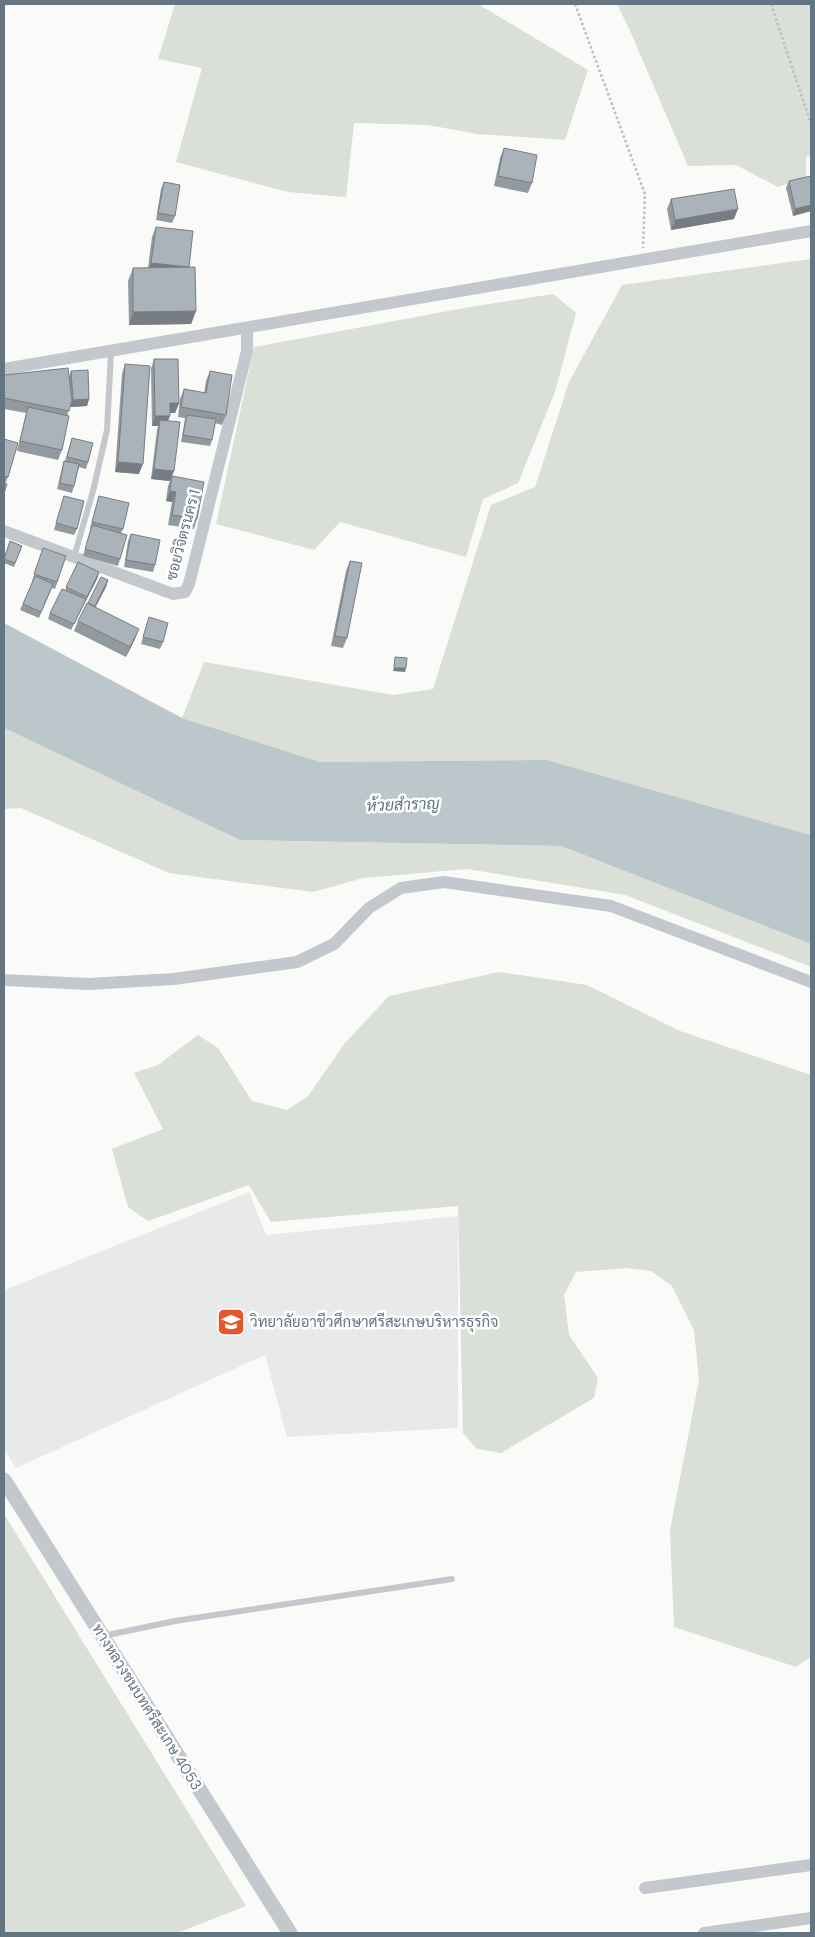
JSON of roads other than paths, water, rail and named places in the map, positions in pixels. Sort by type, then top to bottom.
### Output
[{"type":"street","points":[[4,369],[811,231]]},
{"type":"street","name":"ซอยวิจิตรนคร 1","points":[[4,530],[173,594],[185,592],[189,584],[247,350],[247,328]]},
{"type":"street","points":[[4,980],[89,984],[174,979],[297,962],[334,944],[369,908],[401,888],[444,882],[610,906],[811,982]]},
{"type":"street","name":"ทางหลวงชนบทศรีสะเกษ 4053","points":[[4,1480],[290,1933]]},
{"type":"street","points":[[645,1888],[811,1866]]},
{"type":"street","points":[[704,1933],[811,1918]]},
{"type":"lane","points":[[74,557],[93,491],[107,430],[111,351]]},
{"type":"lane","points":[[102,1636],[175,1621],[452,1579]]},
{"type":"water","name":"ห้วยสำราญ","points":[[4,623],[182,718],[320,762],[547,760],[811,835],[811,944],[561,846],[240,840],[4,728]]},
{"type":"place","name":"วิทยาลัยอาชีวศึกษาศรีสะเกษบริหารธุรกิจ","points":[[231,1322]]}]
